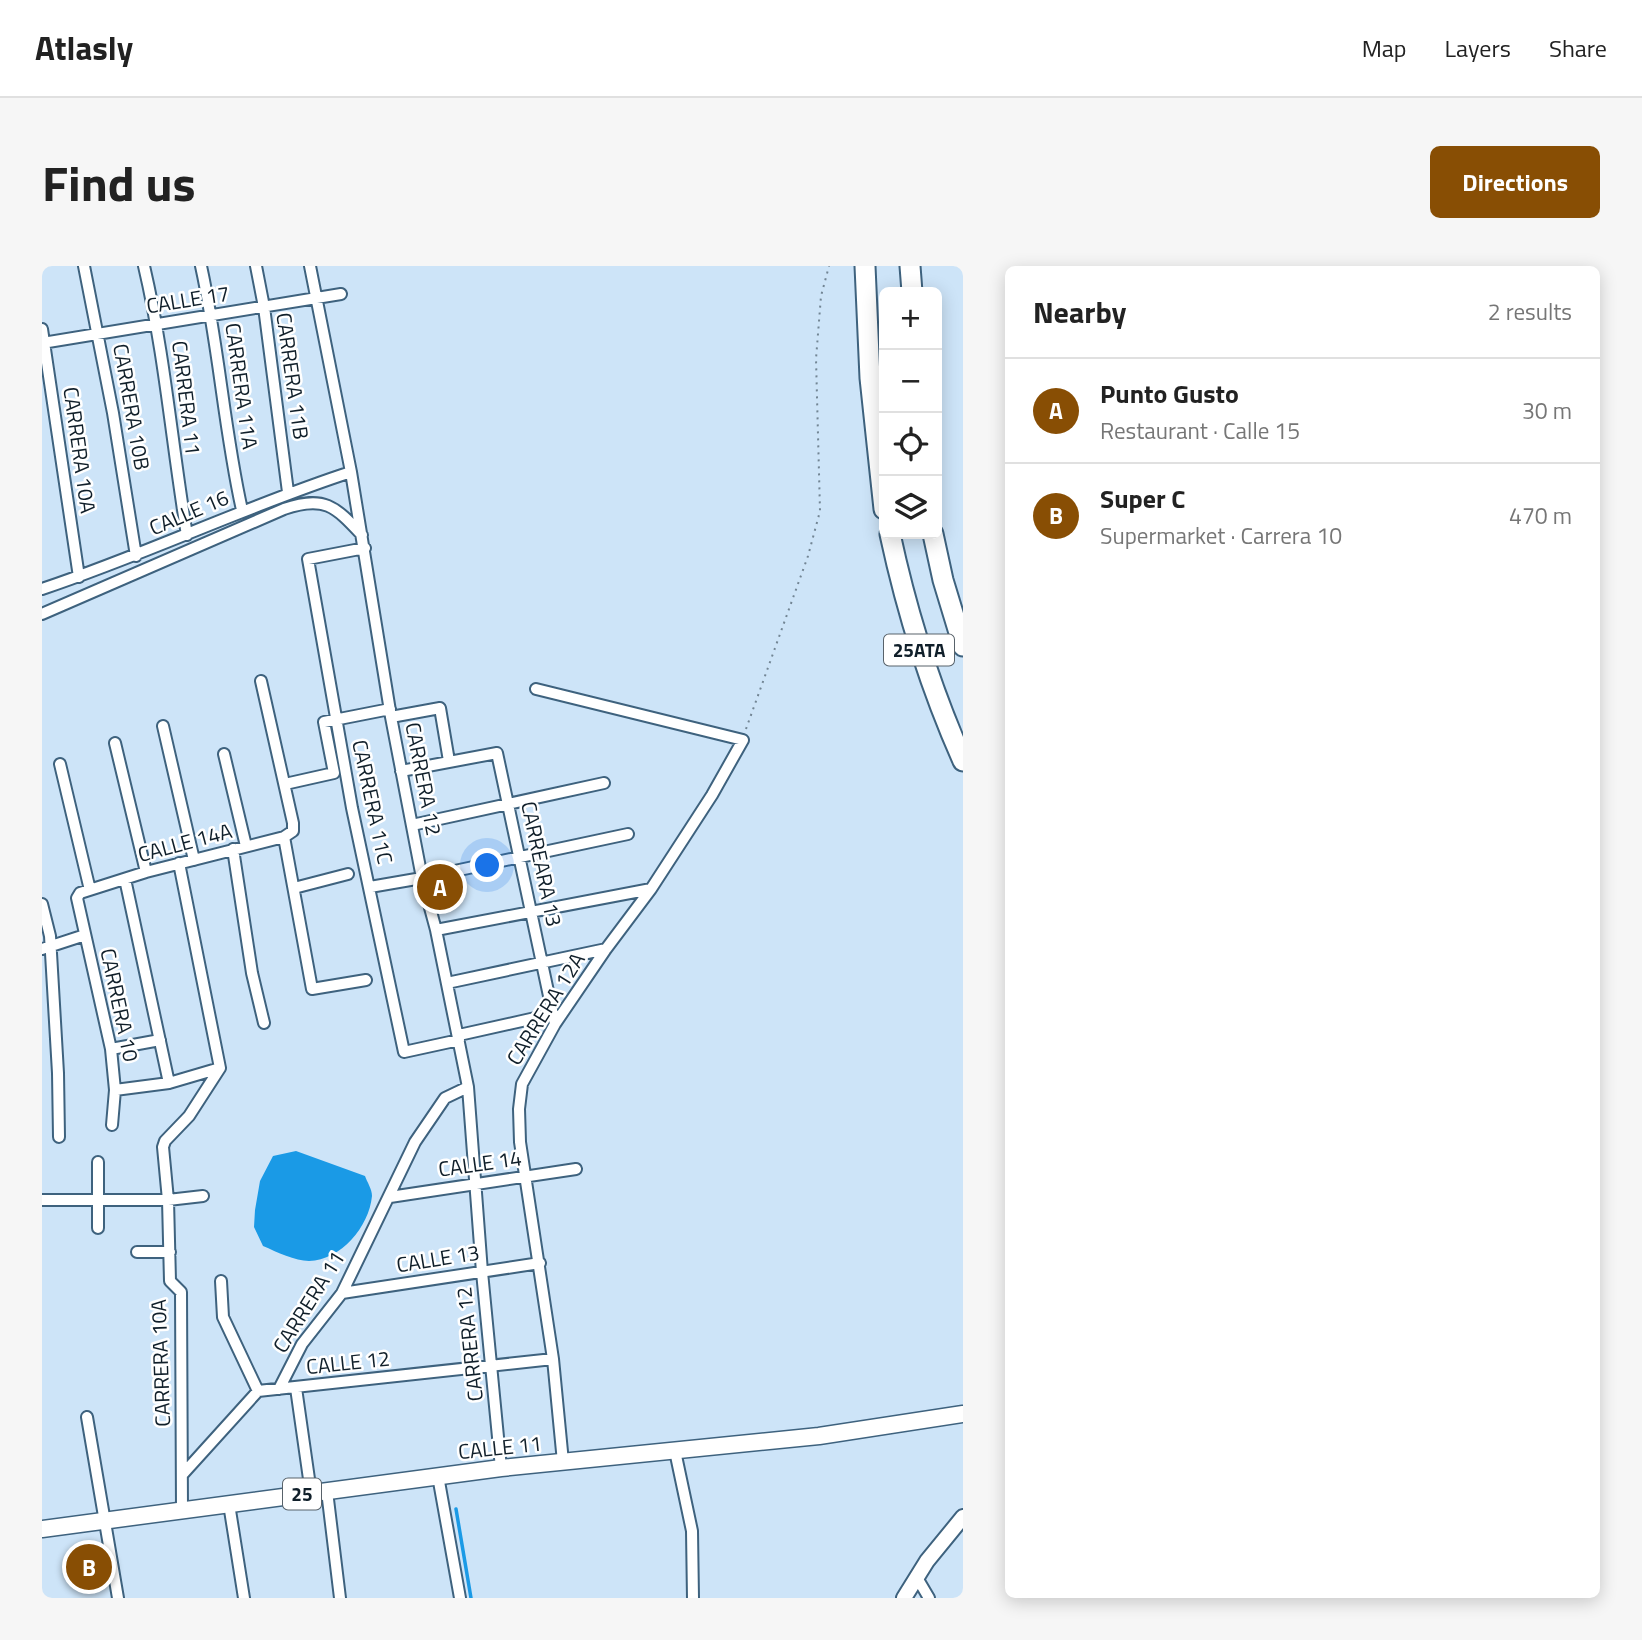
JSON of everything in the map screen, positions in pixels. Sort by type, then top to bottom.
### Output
[{"type":"highway","points":[[865,266],[870,378],[880,476]]},
{"type":"highway","points":[[910,266],[912,287]]},
{"type":"highway","name":"25ATA","points":[[891,539],[918,645],[963,761]]},
{"type":"highway","name":"25ATA","points":[[934,539],[963,646]]},
{"type":"main road","name":"CALLE 11","points":[[42,1529],[501,1468],[842,1433],[963,1414]]},
{"type":"street","name":"CARRERA 10B","points":[[84,266],[99,334],[136,556]]},
{"type":"street","name":"CARRERA 11","points":[[144,266],[158,324],[187,535]]},
{"type":"street","name":"CARRERA 11A","points":[[201,266],[212,314],[233,471],[242,510]]},
{"type":"street","name":"CARRERA 11B","points":[[256,266],[264,307],[288,492]]},
{"type":"street","name":"CARRERA 12","points":[[310,266],[365,548],[401,771],[468,1087],[501,1468]]},
{"type":"street","name":"CALLE 17","points":[[43,343],[341,294]]},
{"type":"street","name":"CARRERA 10A","points":[[42,329],[79,577]]},
{"type":"street","name":"CALLE 16","points":[[42,589],[136,556],[288,492],[351,472]]},
{"type":"street","points":[[42,614],[303,502],[324,503],[340,511],[362,535]]},
{"type":"street","name":"CARRERA 11C","points":[[365,548],[309,559],[336,719],[404,1052],[459,1037]]},
{"type":"street","points":[[261,681],[293,823],[293,831],[284,837],[312,989],[366,980]]},
{"type":"street","points":[[536,690],[743,740]]},
{"type":"street","points":[[285,784],[334,773],[324,722],[440,708],[449,761],[401,771]]},
{"type":"street","points":[[163,726],[194,860]]},
{"type":"street","name":"CARRERA 12A","points":[[563,1462],[554,1359],[520,1142],[519,1109],[522,1084],[554,1019],[651,889],[712,796],[743,740]]},
{"type":"street","points":[[115,743],[146,872]]},
{"type":"street","name":"CARREARA 13","points":[[449,761],[497,753],[554,1019]]},
{"type":"street","points":[[224,754],[246,846]]},
{"type":"street","points":[[60,764],[85,891]]},
{"type":"street","points":[[412,825],[604,783]]},
{"type":"street","points":[[370,887],[628,834]]},
{"type":"street","name":"CALLE 14A","points":[[85,891],[179,863],[284,837]]},
{"type":"street","points":[[233,849],[252,973],[264,1023]]},
{"type":"street","points":[[116,1090],[169,1083],[220,1068],[179,863]]},
{"type":"street","points":[[294,888],[348,874]]},
{"type":"street","points":[[125,879],[169,1083]]},
{"type":"street","points":[[436,930],[651,889]]},
{"type":"street","name":"CARRERA 10","points":[[85,891],[77,898],[111,1049],[116,1090],[112,1125]]},
{"type":"street","points":[[42,904],[49,930],[46,948],[58,1073],[59,1137]]},
{"type":"street","points":[[46,948],[85,935]]},
{"type":"street","points":[[447,983],[606,950]]},
{"type":"street","points":[[459,1037],[554,1019]]},
{"type":"street","points":[[111,1049],[160,1040]]},
{"type":"street","name":"CARRERA 10A","points":[[182,1510],[181,1292],[170,1281],[168,1200],[163,1147],[165,1141],[189,1116],[220,1068]]},
{"type":"street","points":[[390,1197],[415,1142],[445,1098],[468,1087]]},
{"type":"street","points":[[98,1162],[98,1228]]},
{"type":"street","name":"CALLE 14","points":[[390,1197],[576,1169]]},
{"type":"street","points":[[42,1200],[168,1200],[203,1196]]},
{"type":"street","name":"CARRERA 11","points":[[279,1389],[303,1344],[342,1293],[390,1197]]},
{"type":"street","points":[[137,1252],[170,1252]]},
{"type":"street","name":"CALLE 13","points":[[342,1293],[540,1263]]},
{"type":"street","points":[[182,1475],[258,1391],[223,1317],[221,1281]]},
{"type":"street","name":"CALLE 12","points":[[258,1391],[554,1359]]},
{"type":"street","name":"CARRERA 11","points":[[296,1388],[340,1598]]},
{"type":"street","points":[[87,1418],[118,1598]]},
{"type":"street","points":[[676,1451],[692,1531],[693,1598]]},
{"type":"street","points":[[438,1476],[460,1598]]},
{"type":"street","points":[[229,1504],[244,1598]]},
{"type":"street","points":[[904,1598],[916,1576],[963,1517]]},
{"type":"street","points":[[916,1576],[929,1598]]},
{"type":"path","points":[[743,740],[808,556],[820,511],[816,359],[821,296],[829,266]]},
{"type":"water","points":[[296,1151],[365,1176],[371,1191],[370,1208],[359,1230],[342,1248],[321,1259],[298,1259],[263,1246],[254,1227],[260,1181],[273,1156]]},
{"type":"waterway","points":[[456,1509],[471,1598]]},
{"type":"place","name":"Punto Gusto","points":[[440,887]]},
{"type":"place","name":"Super C","points":[[89,1567]]}]
